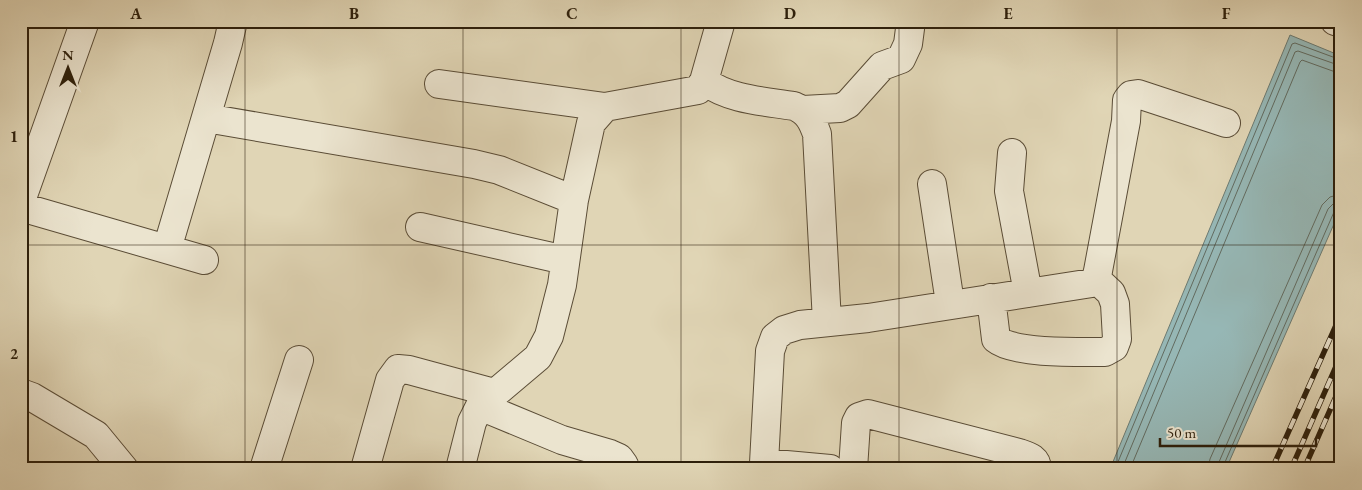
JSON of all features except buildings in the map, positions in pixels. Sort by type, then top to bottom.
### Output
[{"type":"street","points":[[21,201],[85,21]]},
{"type":"street","points":[[166,249],[233,21]]},
{"type":"street","points":[[439,84],[605,107],[698,90],[704,81],[721,21]]},
{"type":"street","points":[[803,110],[840,108],[848,104],[882,66],[901,59],[908,44],[911,21]]},
{"type":"street","points":[[1335,21],[1341,23]]},
{"type":"street","points":[[704,81],[718,91],[794,106],[803,110],[812,119],[817,134],[827,322]]},
{"type":"street","points":[[1096,279],[1126,121],[1127,100],[1131,95],[1138,94],[1226,124]]},
{"type":"street","points":[[460,469],[472,422],[487,399],[538,357],[549,336],[565,260],[574,200],[591,124],[605,107]]},
{"type":"street","points":[[206,118],[474,164],[499,170],[574,200]]},
{"type":"street","points":[[1012,153],[1009,191],[1028,293]]},
{"type":"street","points":[[932,184],[950,304]]},
{"type":"street","points":[[21,208],[204,260]]},
{"type":"street","points":[[420,227],[565,260]]},
{"type":"street","points":[[830,469],[763,466],[770,351],[775,337],[784,330],[800,325],[868,318],[1086,284],[1096,279]]},
{"type":"street","points":[[991,298],[996,339],[1001,343],[1016,348],[1105,352],[1114,347],[1117,339],[1115,304],[1111,293],[1096,279]]},
{"type":"street","points":[[264,469],[299,360]]},
{"type":"street","points":[[365,469],[390,380],[398,370],[409,370],[487,399],[562,440],[619,458],[624,465],[623,469]]},
{"type":"street","points":[[21,394],[32,397],[96,436],[124,469]]},
{"type":"street","points":[[853,469],[856,423],[859,417],[868,414],[1019,453],[1031,457],[1037,464],[1037,469]]},
{"type":"water","points":[[1290,35],[1341,56],[1341,208],[1226,469],[1110,469]]},
{"type":"railway","points":[[1272,469],[1341,314]]},
{"type":"railway","points":[[1291,469],[1341,355]]},
{"type":"railway","points":[[1304,469],[1341,385]]}]
